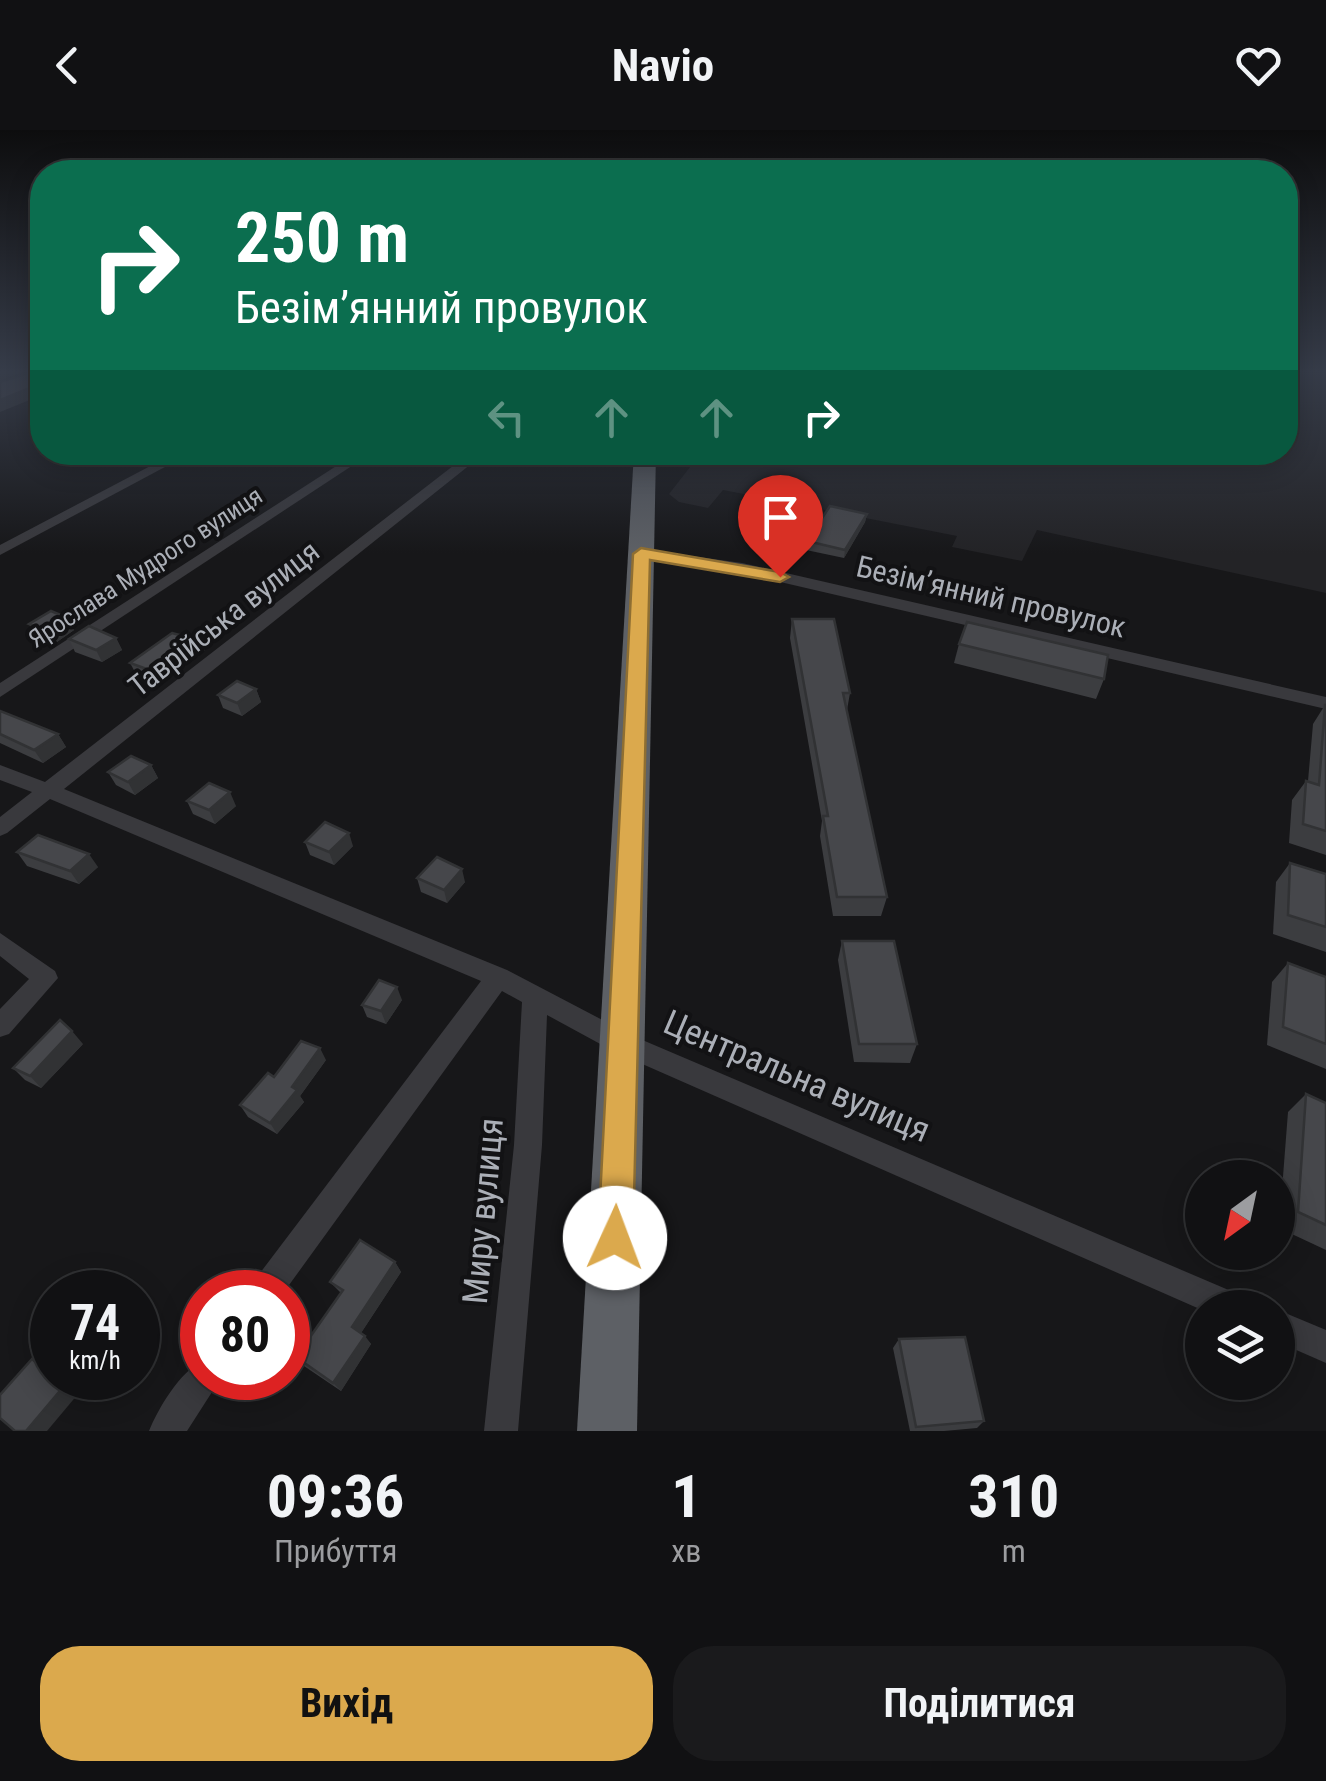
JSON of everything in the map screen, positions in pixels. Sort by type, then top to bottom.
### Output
[{"type":"highway","points":[[607,1431],[644,465]]},
{"type":"street","points":[[0,551],[162,465]]},
{"type":"street","name":"Ярослава Мудрого вулиця","points":[[0,691],[347,465]]},
{"type":"street","name":"Таврійська вулиця","points":[[0,828],[463,465]]},
{"type":"street","name":"Безімʼянний провулок","points":[[641,554],[742,568],[1326,703]]},
{"type":"street","name":"Центральна вулиця","points":[[0,772],[154,832],[498,977],[624,1044],[1192,1290]]},
{"type":"street","points":[[0,943],[46,978],[0,1026]]},
{"type":"street","points":[[281,1270],[498,977]]},
{"type":"street","name":"Миру вулиця","points":[[500,1431],[528,1145],[535,997]]},
{"type":"street","points":[[1295,1333],[1326,1347]]},
{"type":"street","points":[[166,1431],[188,1400]]},
{"type":"shaded area","points":[[1298,432],[1326,432],[1326,593],[1037,530],[1022,561],[952,547],[957,536],[723,490],[708,508],[679,502],[669,494],[692,465],[1298,465]]},
{"type":"building","points":[[830,506],[867,514],[845,550],[807,541]]},
{"type":"building","points":[[51,611],[68,618],[47,631],[29,624]]},
{"type":"building","points":[[792,619],[834,619],[850,693],[843,693],[887,897],[837,897],[823,816],[828,816]]},
{"type":"building","points":[[967,622],[1108,655],[1104,679],[959,644]]},
{"type":"building","points":[[89,626],[116,638],[96,650],[69,639]]},
{"type":"building","points":[[172,633],[202,641],[155,672],[130,663]]},
{"type":"building","points":[[237,681],[256,689],[237,703],[218,695]]},
{"type":"building","points":[[1325,705],[1326,831],[1303,824],[1306,781],[1319,785]]},
{"type":"building","points":[[0,711],[58,734],[34,750],[0,734]]},
{"type":"building","points":[[131,756],[151,765],[128,782],[108,772]]},
{"type":"building","points":[[209,783],[230,792],[209,810],[187,801]]},
{"type":"building","points":[[325,822],[349,833],[329,852],[305,842]]},
{"type":"building","points":[[38,835],[89,854],[70,871],[17,852]]},
{"type":"building","points":[[437,857],[462,869],[444,890],[417,878]]},
{"type":"building","points":[[1290,863],[1326,874],[1326,927],[1288,915]]},
{"type":"building","points":[[842,941],[894,941],[917,1044],[859,1044]]},
{"type":"building","points":[[1288,963],[1326,977],[1326,1044],[1283,1027]]},
{"type":"building","points":[[379,980],[397,987],[381,1011],[362,1005]]},
{"type":"building","points":[[60,1020],[72,1031],[30,1076],[13,1068]]},
{"type":"building","points":[[301,1041],[320,1048],[292,1087],[297,1090],[270,1123],[240,1105],[268,1073],[274,1077]]},
{"type":"building","points":[[1306,1094],[1326,1103],[1326,1225],[1298,1212]]},
{"type":"building","points":[[360,1240],[395,1262],[352,1327],[365,1336],[333,1383],[310,1367],[310,1337],[343,1290],[330,1282]]},
{"type":"building","points":[[965,1337],[984,1421],[916,1427],[899,1339]]},
{"type":"building","points":[[30,1361],[30,1400],[52,1400],[26,1431],[15,1431],[0,1418],[0,1395]]},
{"type":"route","points":[[615,1238],[641,554],[780,577]]}]
